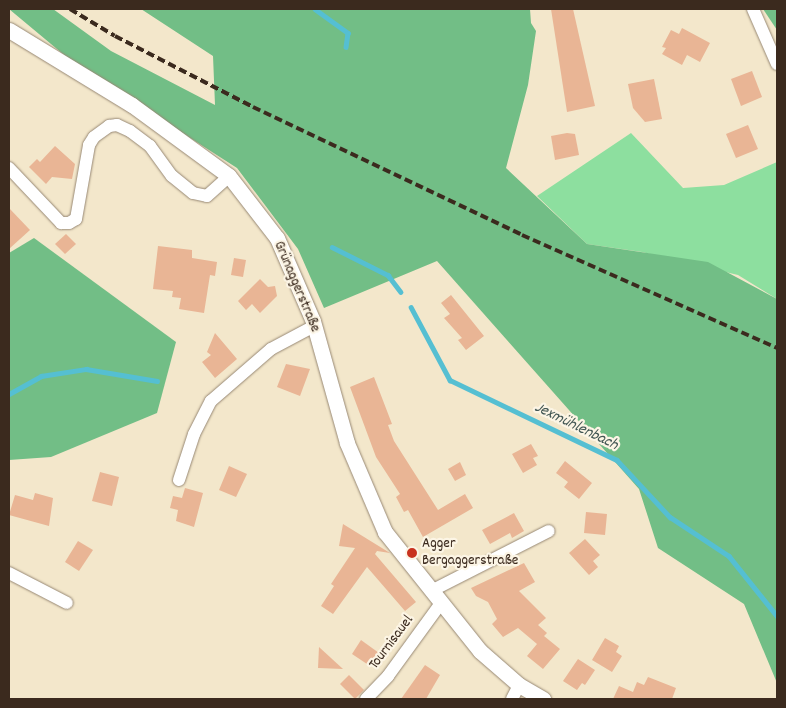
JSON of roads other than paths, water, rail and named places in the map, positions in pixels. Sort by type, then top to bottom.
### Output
[{"type":"street","points":[[753,9],[777,64]]},
{"type":"street","name":"Grünaggerstraße","points":[[9,30],[132,105],[229,176],[277,238],[314,326],[348,443],[370,503],[385,532],[480,651],[519,685],[543,699]]},
{"type":"street","points":[[9,168],[61,223],[69,223],[76,219],[89,145],[94,137],[108,126],[117,125],[130,131],[150,146],[172,176],[194,193],[207,196],[229,176]]},
{"type":"street","points":[[179,480],[194,434],[211,401],[272,350],[314,326]]},
{"type":"street","points":[[432,591],[549,531]]},
{"type":"street","points":[[9,573],[67,603]]},
{"type":"street","name":"Tournisauel","points":[[366,699],[388,676],[441,603]]},
{"type":"street","points":[[512,699],[519,685]]},
{"type":"waterway","name":"Jexmühlenbach","points":[[315,9],[348,33],[346,47]]},
{"type":"waterway","points":[[332,247],[388,275],[401,292]]},
{"type":"waterway","name":"Jexmühlenbach","points":[[411,307],[450,380],[617,460],[670,517],[729,556],[777,616]]},
{"type":"waterway","points":[[9,394],[41,376],[86,369],[157,381]]},
{"type":"railway","points":[[70,9],[115,36],[253,107],[522,235],[777,348]]},
{"type":"place","name":"Agger Bergaggerstraße","points":[[412,553]]}]
